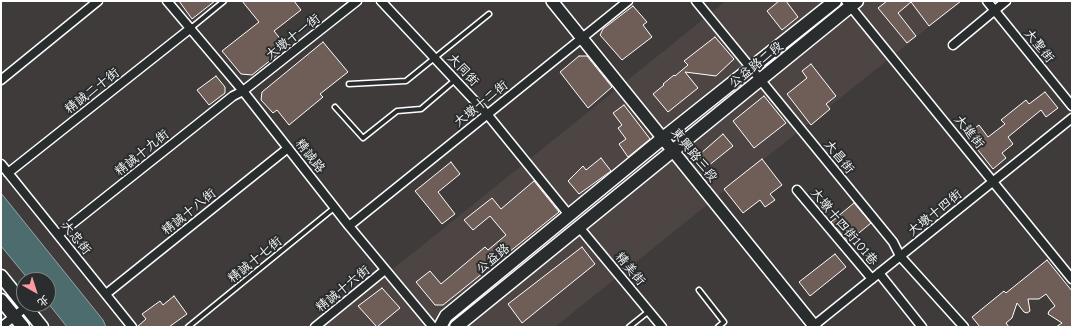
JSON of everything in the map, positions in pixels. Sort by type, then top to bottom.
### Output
[{"type":"main road","name":"公益路二段","points":[[663,138],[835,1]]},
{"type":"main road","name":"公益路二段","points":[[673,151],[851,3]]},
{"type":"main road","name":"公益路","points":[[440,327],[446,316],[663,138]]},
{"type":"main road","points":[[456,327],[673,151]]},
{"type":"main road","points":[[1,276],[16,295]]},
{"type":"main road","points":[[1,300],[23,327]]},
{"type":"main road","points":[[30,312],[42,327]]},
{"type":"street","points":[[1,80],[98,1]]},
{"type":"street","name":"精誠路","points":[[167,1],[243,91],[335,208],[433,327]]},
{"type":"street","name":"大墩十一街","points":[[243,91],[357,1]]},
{"type":"street","name":"大同街","points":[[380,1],[488,114],[569,215]]},
{"type":"street","name":"東興路三段","points":[[552,1],[814,327]]},
{"type":"street","name":"大墩十二街","points":[[350,226],[628,1]]},
{"type":"street","name":"大昌街","points":[[696,1],[893,242],[900,256],[964,327]]},
{"type":"street","name":"大聖街","points":[[987,1],[1072,106]]},
{"type":"street","points":[[953,44],[1006,1]]},
{"type":"street","name":"大進街","points":[[851,3],[1072,279]]},
{"type":"street","name":"精誠二十街","points":[[8,173],[191,28]]},
{"type":"street","name":"精誠十九街","points":[[58,235],[233,96],[243,91]]},
{"type":"street","name":"大墩十四街","points":[[814,327],[1072,118]]},
{"type":"street","name":"精誠十八街","points":[[106,294],[288,148]]},
{"type":"street","name":"大忠街","points":[[1,164],[132,327]]},
{"type":"street","name":"大墩十四街101巷","points":[[797,190],[872,279]]},
{"type":"street","points":[[569,215],[580,227]]},
{"type":"street","name":"精美街","points":[[580,227],[662,327]]},
{"type":"street","name":"精誠十六街","points":[[315,327],[385,270]]},
{"type":"street","points":[[879,273],[922,327]]},
{"type":"street","points":[[1,327],[19,312]]},
{"type":"lane","points":[[191,28],[224,1]]},
{"type":"lane","points":[[349,84],[406,81],[489,14]]},
{"type":"lane","points":[[335,107],[363,138],[396,111],[421,109],[455,80]]},
{"type":"lane","name":"精誠十七街","points":[[188,327],[335,208]]},
{"type":"lane","points":[[699,290],[724,322],[718,327]]},
{"type":"lane","points":[[629,327],[649,311]]},
{"type":"shaded area","points":[[726,1],[961,1],[555,327],[321,327]]},
{"type":"water","points":[[1,193],[103,320],[106,327],[67,327],[55,312],[56,272],[22,272],[1,246]]},
{"type":"building","points":[[179,1],[215,1],[192,19]]},
{"type":"building","points":[[242,1],[294,1],[301,10],[274,31],[287,47],[252,75],[241,74],[222,51],[259,22]]},
{"type":"building","points":[[779,1],[786,1],[798,17],[782,30],[767,11]]},
{"type":"building","points":[[887,1],[961,1],[929,26],[911,2],[898,13],[916,36],[907,43],[878,8]]},
{"type":"building","points":[[633,6],[647,22],[643,25],[652,37],[622,60],[600,35],[603,29]]},
{"type":"building","points":[[715,37],[734,59],[716,76],[685,72],[698,88],[668,112],[653,94],[664,85],[663,84],[688,65],[684,61]]},
{"type":"building","points":[[323,42],[348,72],[320,94],[323,97],[289,125],[277,110],[273,113],[261,100],[262,92]]},
{"type":"building","points":[[579,56],[587,56],[612,87],[588,108],[560,72]]},
{"type":"building","points":[[811,64],[836,96],[826,104],[830,109],[811,125],[787,94],[807,78],[802,71]]},
{"type":"building","points":[[216,76],[225,87],[225,93],[209,105],[197,90]]},
{"type":"building","points":[[1045,92],[1058,108],[1046,117],[1041,110],[1008,137],[1013,144],[1002,153],[1006,158],[993,169],[966,135],[979,125],[988,137],[1005,124],[1001,120],[1026,100],[1029,104]]},
{"type":"building","points":[[764,96],[786,123],[754,148],[733,121]]},
{"type":"building","points":[[624,105],[650,139],[628,157],[619,144],[626,139],[618,128],[622,125],[613,113]]},
{"type":"building","points":[[723,134],[733,146],[708,166],[699,155]]},
{"type":"building","points":[[601,158],[611,171],[579,194],[568,181],[583,166],[586,170]]},
{"type":"building","points":[[762,159],[782,185],[770,194],[775,200],[765,207],[760,200],[743,213],[724,189]]},
{"type":"building","points":[[451,162],[460,174],[438,192],[455,214],[442,224],[415,191]]},
{"type":"building","points":[[534,181],[559,212],[443,305],[435,305],[416,282],[430,271],[441,284],[485,247],[488,250],[506,235],[490,216],[473,230],[464,220],[492,198],[501,209]]},
{"type":"building","points":[[854,203],[871,223],[848,242],[831,222]]},
{"type":"building","points":[[582,247],[595,264],[522,323],[508,304]]},
{"type":"building","points":[[835,254],[846,267],[810,296],[799,282]]},
{"type":"building","points":[[1047,260],[1072,291],[1072,327],[1056,327],[1062,323],[1048,314],[1049,311],[1055,306],[1046,294],[1039,299],[1028,299],[1030,311],[1027,313],[1024,312],[1017,303],[1012,318],[1006,323],[1009,327],[980,327],[972,317],[1004,291],[1006,293]]},
{"type":"building","points":[[382,288],[400,308],[377,327],[358,306]]},
{"type":"building","points":[[174,296],[187,314],[169,327],[137,327],[146,319],[142,314],[160,301],[163,305]]}]
